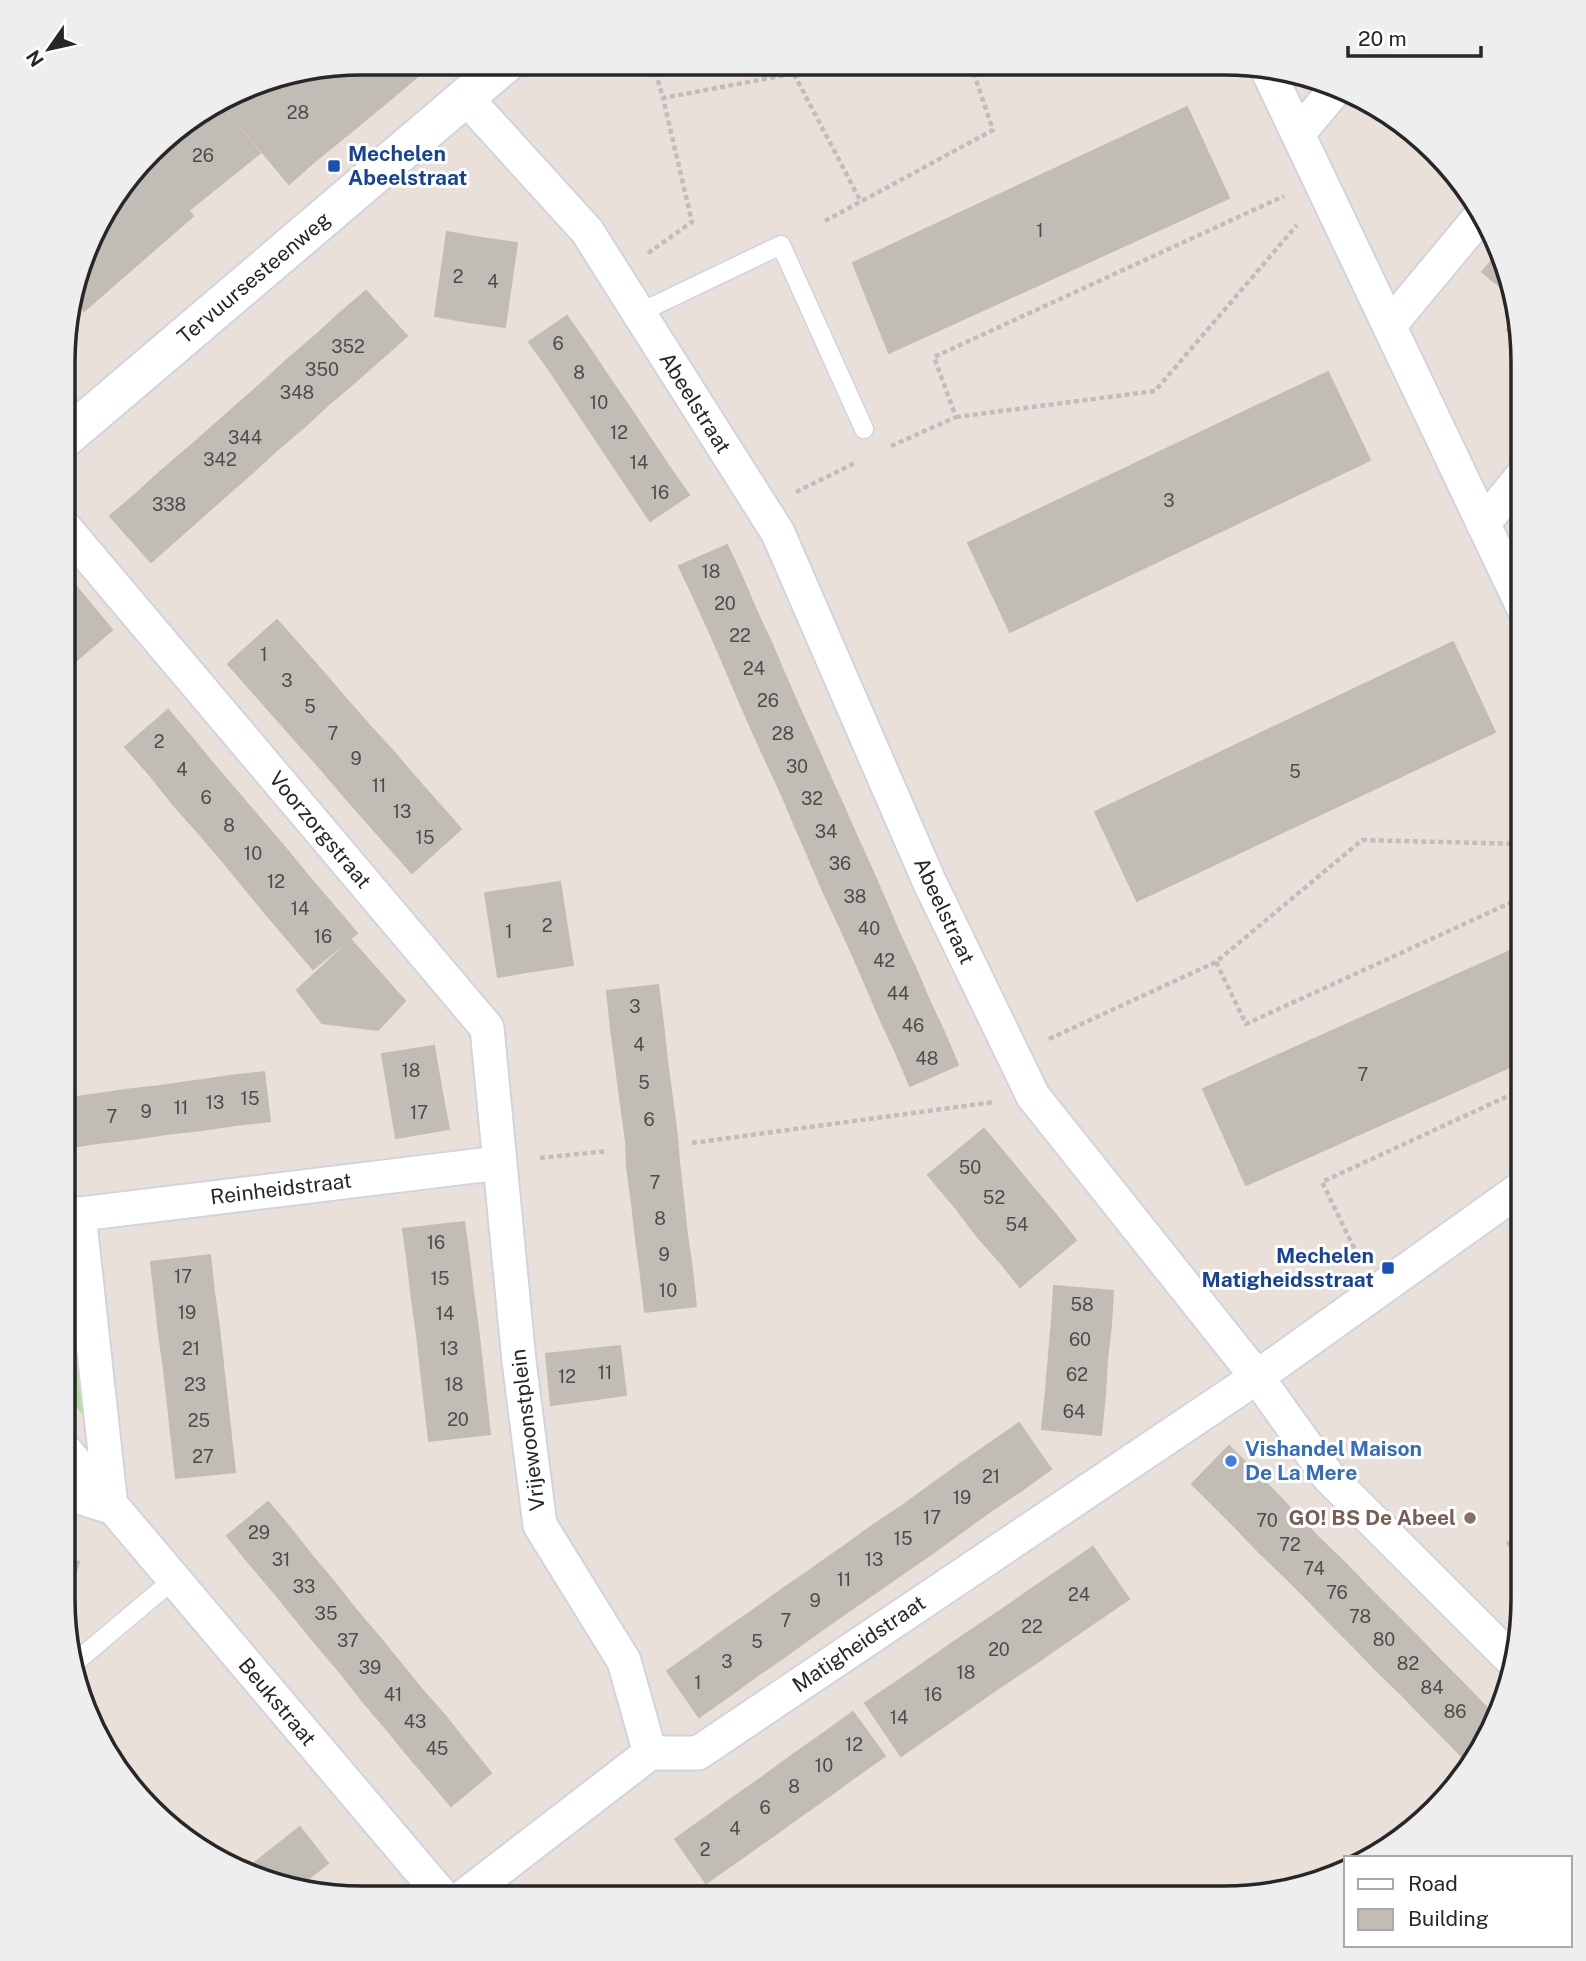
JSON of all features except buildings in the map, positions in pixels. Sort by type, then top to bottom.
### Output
[{"type":"street","name":"Tervuursesteenweg","points":[[75,430],[493,75]]},
{"type":"street","points":[[1273,80],[1511,582]]},
{"type":"street","points":[[1298,134],[1330,95]]},
{"type":"street","name":"Abeelstraat","points":[[467,99],[587,231],[778,533],[929,881],[1033,1097],[1257,1377],[1328,1476],[1505,1653]]},
{"type":"street","points":[[1389,326],[1474,223]]},
{"type":"street","points":[[1483,524],[1511,490]]},
{"type":"street","name":"Voorzorgstraat","points":[[75,540],[486,1027],[499,1163]]},
{"type":"street","name":"Reinheidstraat","points":[[75,1215],[499,1163]]},
{"type":"street","name":"Vrijewoonstplein","points":[[499,1163],[540,1525],[624,1661],[650,1753]]},
{"type":"street","name":"Matigheidstraat","points":[[650,1753],[698,1753],[1257,1377],[1511,1195]]},
{"type":"street","points":[[75,1244],[111,1507],[75,1496]]},
{"type":"street","name":"Beukstraat","points":[[75,1463],[434,1886]]},
{"type":"street","points":[[477,1886],[650,1753]]},
{"type":"lane","points":[[639,313],[782,246],[864,429]]},
{"type":"lane","points":[[81,1657],[173,1580]]},
{"type":"path","points":[[615,276],[692,222],[656,75]]},
{"type":"path","points":[[663,98],[789,75]]},
{"type":"path","points":[[795,75],[860,200]]},
{"type":"path","points":[[825,221],[993,130],[974,75]]},
{"type":"path","points":[[884,450],[956,417],[1155,391],[1322,186]]},
{"type":"path","points":[[956,417],[934,357],[1322,186]]},
{"type":"path","points":[[763,510],[860,461]]},
{"type":"path","points":[[1013,1056],[1216,962],[1362,841],[1511,844]]},
{"type":"path","points":[[1216,962],[1246,1024],[1511,903]]},
{"type":"path","points":[[1376,1292],[1322,1182],[1511,1095]]},
{"type":"path","points":[[692,1143],[1033,1097]]},
{"type":"path","points":[[499,1163],[608,1151]]},
{"type":"green space","points":[[75,1346],[87,1420],[75,1405]]},
{"type":"place","name":"Mechelen Abeelstraat","points":[[334,166]]},
{"type":"place","name":"Mechelen Matigheidsstraat","points":[[1388,1268]]},
{"type":"place","name":"Vishandel Maison De La Mere","points":[[1231,1461]]},
{"type":"place","name":"GO! BS De Abeel","points":[[1470,1518]]}]
